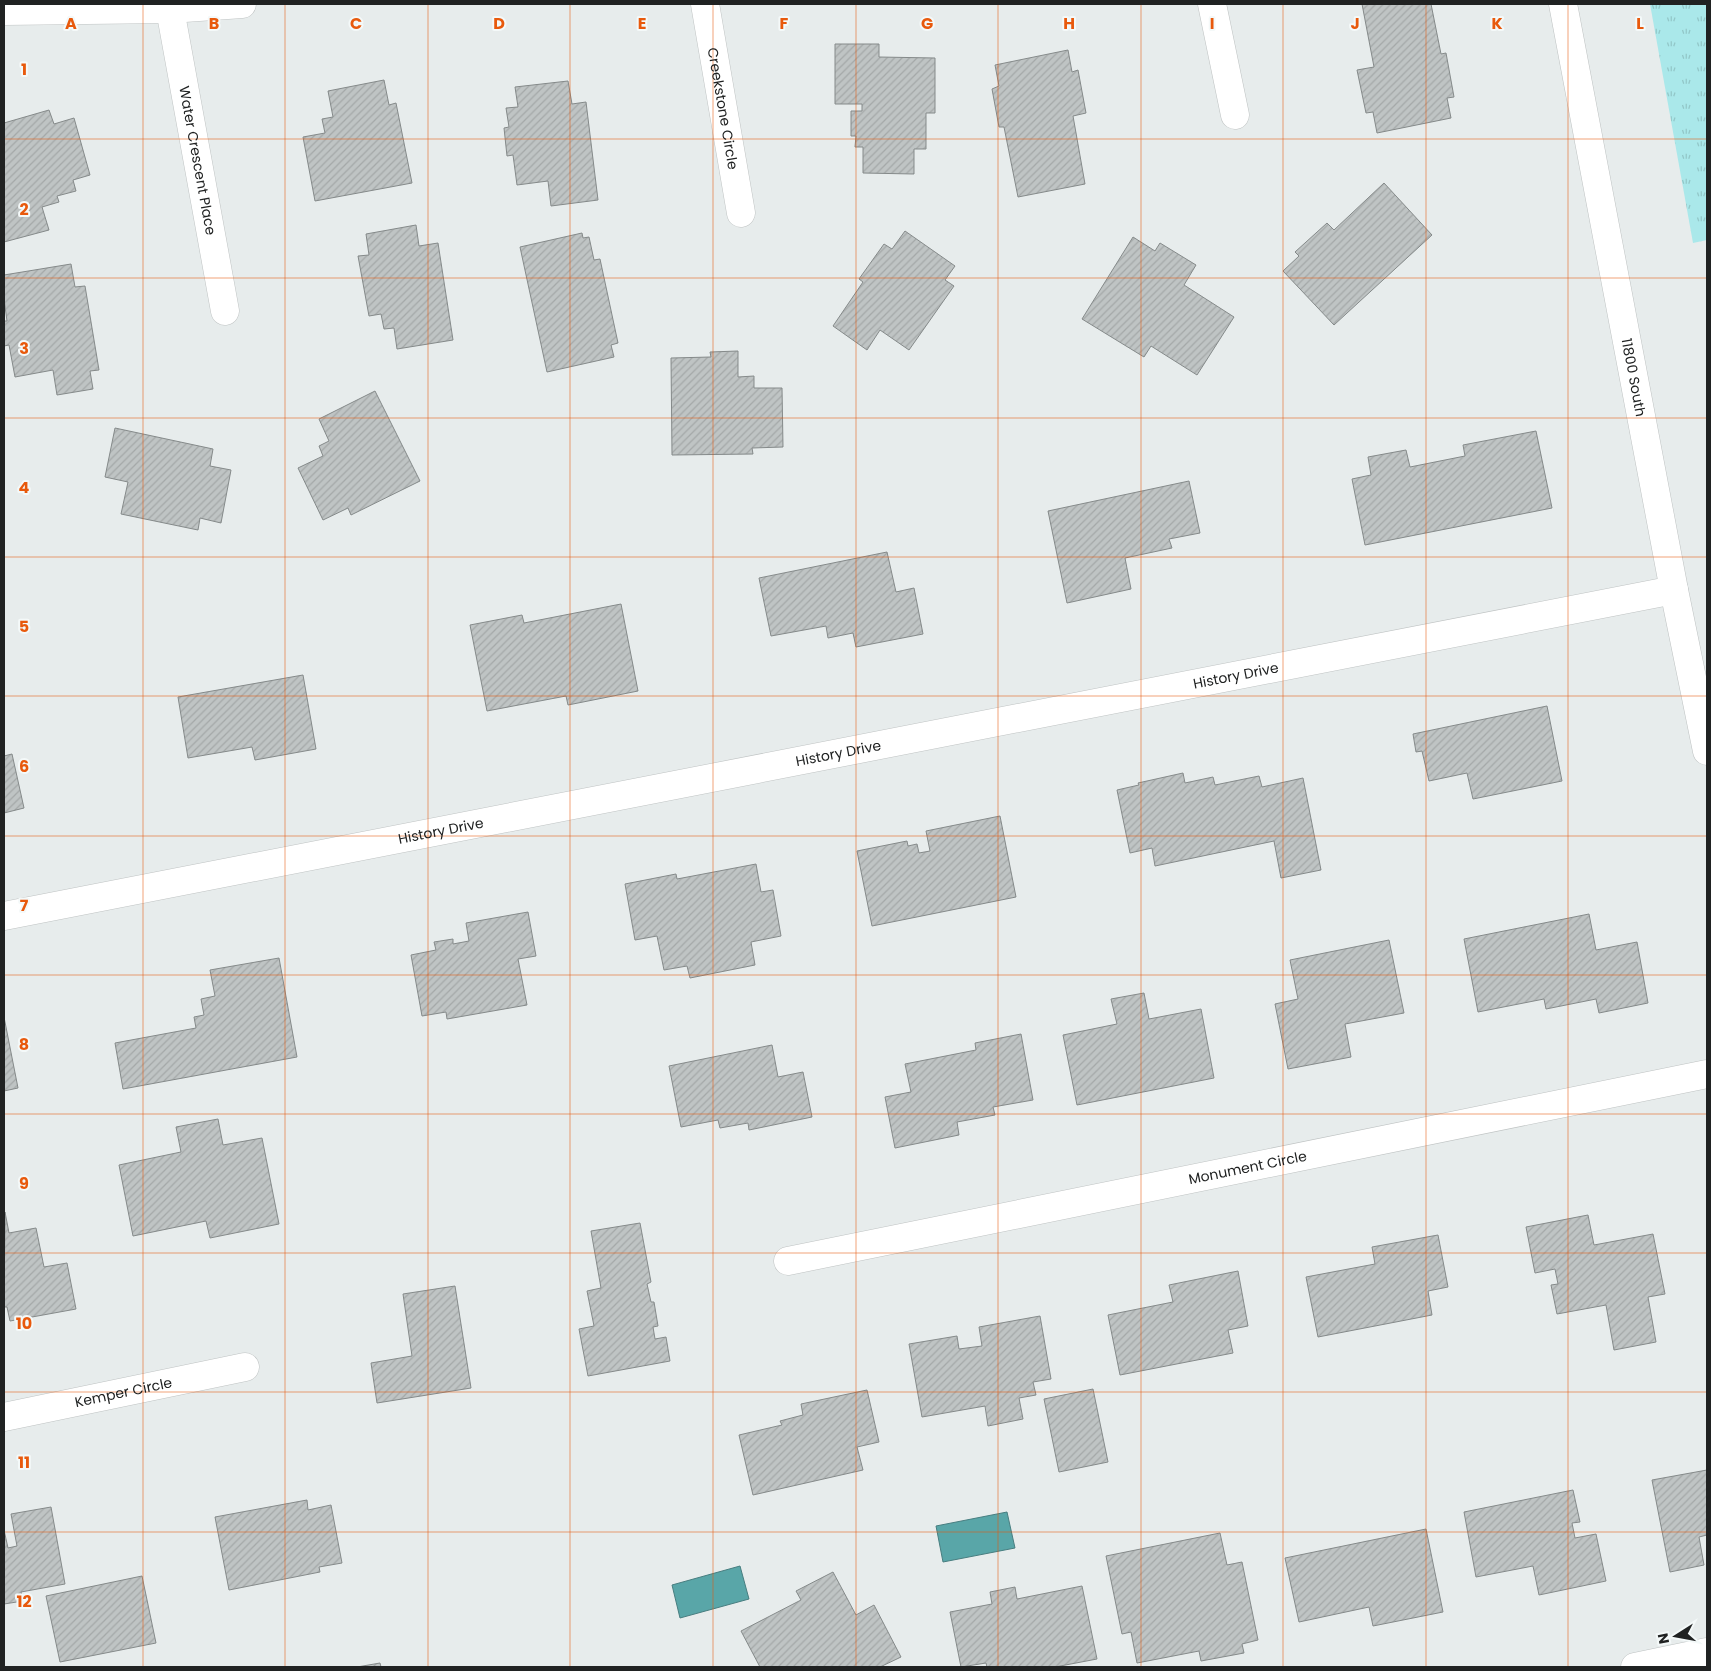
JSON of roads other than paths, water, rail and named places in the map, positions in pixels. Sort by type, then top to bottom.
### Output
[{"type":"street","points":[[4,11],[170,9],[242,4]]},
{"type":"street","name":"Creekstone Circle","points":[[705,4],[741,213]]},
{"type":"street","points":[[1212,4],[1235,115]]},
{"type":"street","name":"11800 South","points":[[1563,4],[1674,590],[1707,751]]},
{"type":"street","name":"Water Crescent Place","points":[[170,9],[226,311]]},
{"type":"street","name":"History Drive","points":[[4,916],[1674,590]]},
{"type":"street","name":"Monument Circle","points":[[788,1261],[1707,1074]]},
{"type":"street","name":"Kemper Circle","points":[[4,1417],[245,1367]]},
{"type":"street","points":[[1635,1667],[1707,1652]]}]
